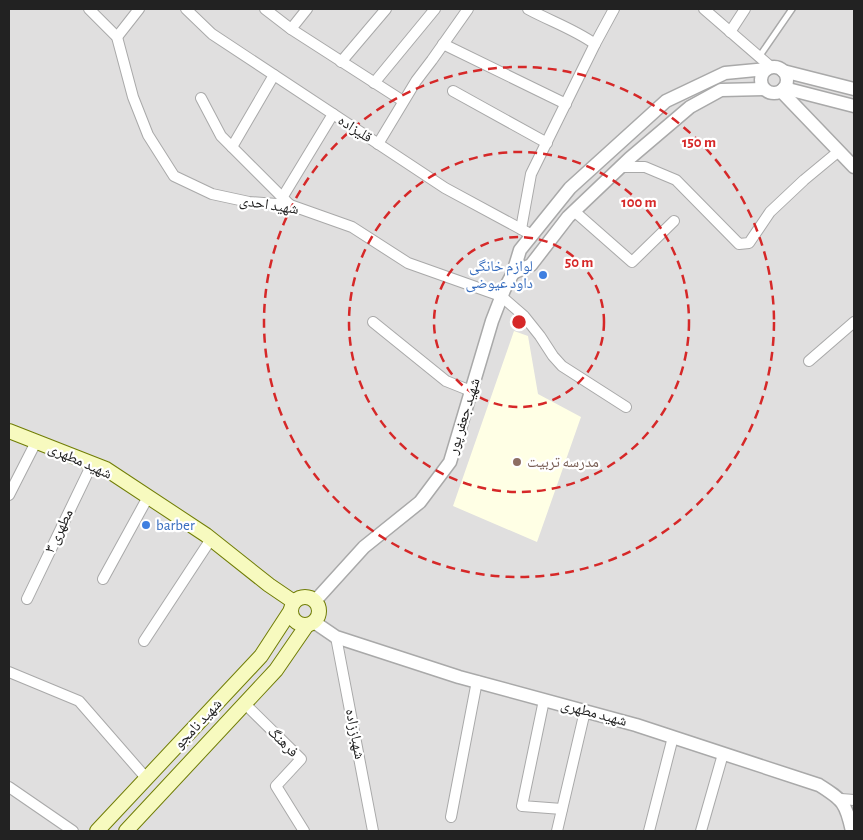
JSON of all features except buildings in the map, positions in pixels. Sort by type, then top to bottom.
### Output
[{"type":"main road","name":"شهید مطهری","points":[[9,431],[106,470],[211,539],[293,606]]},
{"type":"main road","points":[[308,597],[315,601],[319,608],[319,616],[310,624],[299,623],[293,618],[293,606],[300,598],[308,597]]},
{"type":"main road","name":"شهید نامجو","points":[[97,831],[261,656],[293,606]]},
{"type":"main road","name":"شهید نامجو","points":[[126,831],[276,670],[310,624]]},
{"type":"street","points":[[89,9],[116,37],[139,9]]},
{"type":"street","name":"قلیزاده","points":[[186,9],[212,34],[445,188],[527,232]]},
{"type":"street","points":[[266,9],[291,29],[403,101]]},
{"type":"street","points":[[291,29],[307,9]]},
{"type":"street","points":[[341,62],[386,9]]},
{"type":"street","points":[[374,83],[435,9]]},
{"type":"street","points":[[378,144],[416,81],[468,9]]},
{"type":"street","points":[[528,9],[585,37],[595,44]]},
{"type":"street","points":[[527,232],[531,174],[614,9]]},
{"type":"street","points":[[704,9],[787,79],[783,90]]},
{"type":"street","points":[[730,32],[745,9]]},
{"type":"street","name":"شهید احدی","points":[[116,37],[134,97],[148,135],[174,176],[212,194],[249,202],[290,205],[352,227],[408,263],[502,296]]},
{"type":"street","points":[[443,44],[566,104]]},
{"type":"street","points":[[764,89],[761,84],[761,76],[774,69]]},
{"type":"street","name":"شهید جعفر پور","points":[[315,601],[364,547],[420,502],[450,462],[492,321],[513,273],[527,232],[570,188],[666,101],[725,73],[774,69],[854,89]]},
{"type":"street","points":[[232,147],[274,76]]},
{"type":"street","points":[[513,273],[531,265],[574,211],[620,167],[690,106],[721,90],[764,89],[773,93],[783,90],[854,106]]},
{"type":"street","points":[[453,90],[547,143]]},
{"type":"street","points":[[783,90],[854,168]]},
{"type":"street","points":[[201,98],[221,136],[290,205]]},
{"type":"street","points":[[282,198],[333,114]]},
{"type":"street","points":[[620,167],[645,167],[676,180],[739,244],[749,243],[770,212],[839,151]]},
{"type":"street","points":[[574,211],[632,262],[674,221]]},
{"type":"street","points":[[502,296],[524,316],[562,366],[626,407]]},
{"type":"street","points":[[373,322],[446,381],[471,391]]},
{"type":"street","points":[[809,361],[854,322]]},
{"type":"street","points":[[9,495],[36,442]]},
{"type":"street","name":"مطهری ۳","points":[[27,599],[92,464]]},
{"type":"street","points":[[103,579],[148,497]]},
{"type":"street","points":[[144,641],[211,539]]},
{"type":"street","name":"شهید مطهری","points":[[310,624],[336,637],[477,682],[673,737],[819,785],[841,799]]},
{"type":"street","name":"شهباززاده","points":[[336,637],[373,831]]},
{"type":"street","points":[[9,672],[79,701],[147,779]]},
{"type":"street","points":[[451,818],[477,682]]},
{"type":"street","points":[[544,700],[522,806],[562,809]]},
{"type":"street","name":"فرهنگ","points":[[244,704],[301,759],[276,786],[304,831]]},
{"type":"street","points":[[557,831],[585,711]]},
{"type":"street","points":[[649,831],[673,737]]},
{"type":"street","points":[[700,831],[723,754]]},
{"type":"street","points":[[9,787],[73,831]]},
{"type":"street","points":[[852,831],[841,799],[854,800]]},
{"type":"lane","points":[[759,57],[792,9]]},
{"type":"shaded area","points":[[9,9],[854,9],[854,831],[9,831]]},
{"type":"shaded area","name":"مدرسه تربیت","points":[[514,331],[528,336],[538,394],[581,417],[537,542],[453,506]]},
{"type":"place","name":"لوازم خانگی داود عیوضی","points":[[543,275]]},
{"type":"place","name":"مدرسه تربیت","points":[[517,462]]},
{"type":"place","name":"barber","points":[[146,525]]}]
